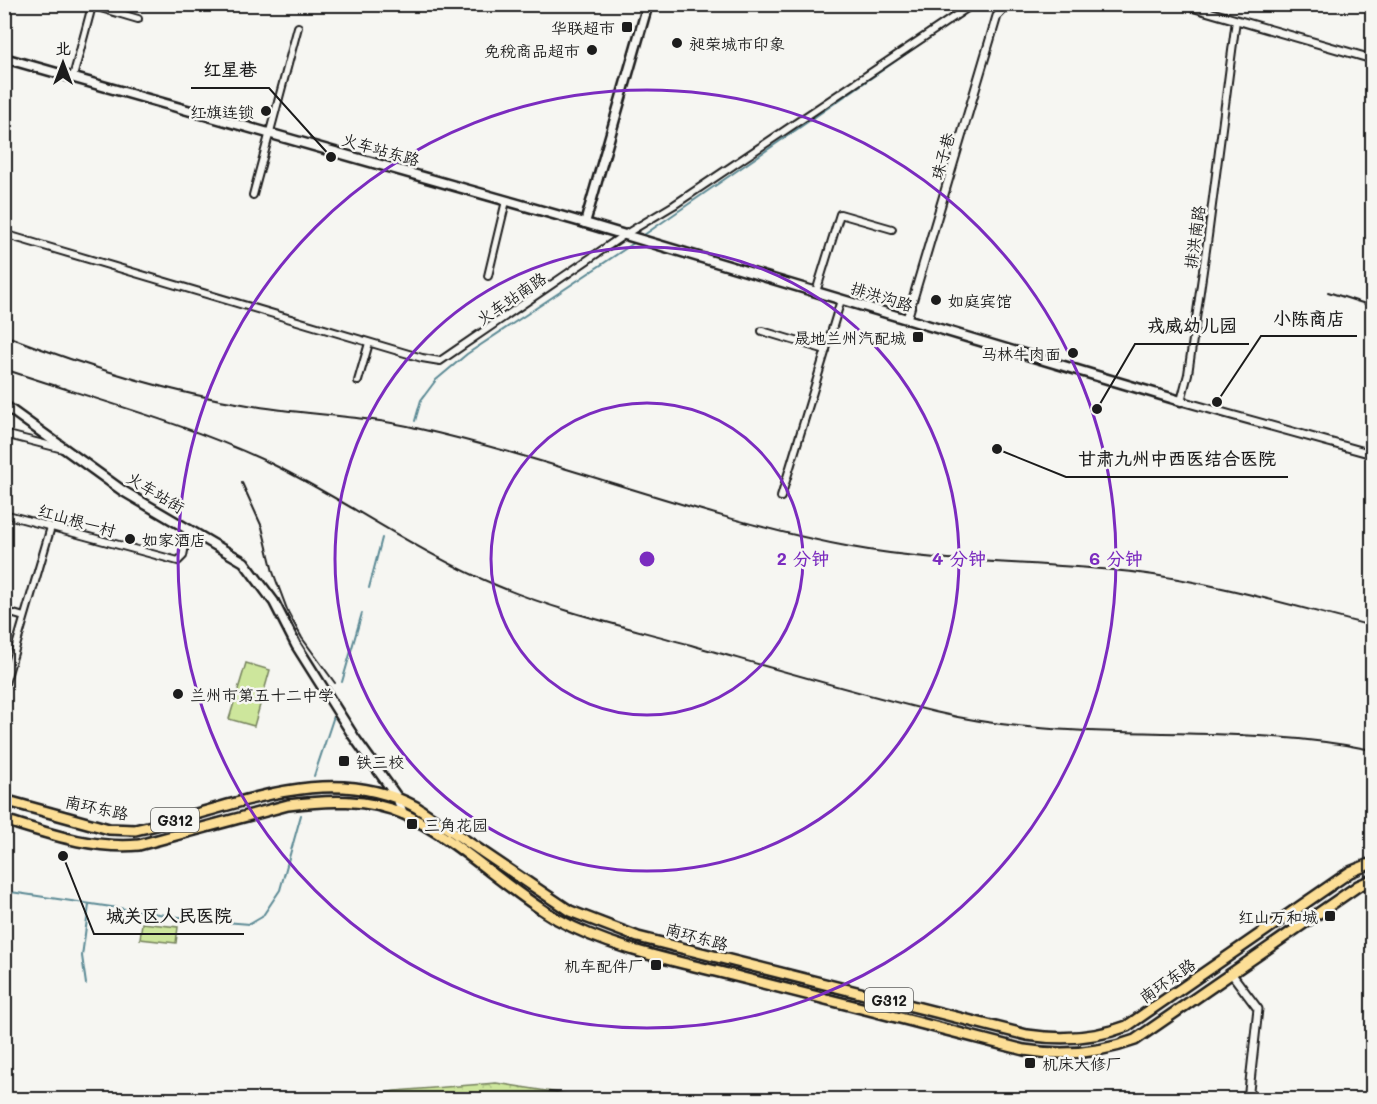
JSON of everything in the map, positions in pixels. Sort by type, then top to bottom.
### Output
[{"type":"highway","name":"南环东路","points":[[4,800],[109,829],[135,830],[302,788],[347,786],[397,797],[570,911],[608,927],[638,937],[1027,1035],[1054,1038],[1112,1032],[1127,1026],[1350,872],[1372,863]]},
{"type":"highway","name":"南环东路","points":[[4,820],[76,842],[120,846],[139,845],[309,802],[346,801],[385,808],[403,814],[432,831],[521,897],[561,920],[600,937],[705,968],[1024,1050],[1053,1053],[1116,1047],[1135,1040],[1358,886],[1372,880]]},
{"type":"main road","points":[[585,223],[648,4]]},
{"type":"main road","name":"火车站东路","points":[[4,58],[644,241]]},
{"type":"main road","name":"排洪沟路","points":[[644,241],[1181,401]]},
{"type":"main road","name":"火车站街","points":[[4,405],[123,491],[232,554],[254,573],[354,737],[397,797],[403,814]]},
{"type":"street","name":"火车站南路","points":[[4,234],[433,361],[446,358],[973,4]]},
{"type":"street","name":"珠子巷","points":[[906,319],[997,16],[1008,4]]},
{"type":"street","points":[[1181,4],[1372,59]]},
{"type":"street","points":[[73,77],[89,5],[138,19]]},
{"type":"street","name":"排洪南路","points":[[1181,401],[1195,330],[1236,20]]},
{"type":"street","points":[[253,195],[298,27]]},
{"type":"street","points":[[488,276],[507,201]]},
{"type":"street","points":[[816,292],[840,214],[892,229]]},
{"type":"street","points":[[781,497],[842,300]]},
{"type":"street","points":[[762,331],[826,350]]},
{"type":"street","points":[[358,381],[369,343]]},
{"type":"street","points":[[1181,401],[1372,454]]},
{"type":"street","points":[[4,434],[66,450]]},
{"type":"street","name":"红山根一村","points":[[4,514],[178,561],[183,556],[188,529]]},
{"type":"street","points":[[4,687],[51,527]]},
{"type":"street","points":[[4,611],[24,617]]},
{"type":"street","points":[[1231,973],[1258,1009],[1248,1100]]},
{"type":"green space","points":[[246,663],[270,670],[254,726],[229,719]]},
{"type":"green space","points":[[142,923],[178,927],[176,943],[140,939]]},
{"type":"green space","points":[[496,1083],[596,1099],[346,1099],[395,1091]]},
{"type":"waterway","points":[[641,237],[978,4]]},
{"type":"waterway","points":[[415,421],[421,400],[436,380],[467,354],[637,241]]},
{"type":"waterway","points":[[369,588],[382,538]]},
{"type":"waterway","points":[[342,682],[362,613]]},
{"type":"waterway","points":[[314,776],[334,716]]},
{"type":"waterway","points":[[4,891],[199,920],[250,924],[262,917],[280,890],[301,815]]},
{"type":"waterway","points":[[86,984],[82,956],[89,905]]},
{"type":"railway","points":[[1328,292],[1372,306]]},
{"type":"railway","points":[[4,335],[94,367],[186,393],[269,408],[374,420],[416,428],[471,441],[741,521],[851,547],[921,557],[1097,568],[1163,576],[1253,595],[1372,626]]},
{"type":"railway","points":[[4,369],[139,412],[238,449],[299,478],[468,573],[521,595],[545,604],[813,680],[935,712],[989,722],[1099,731],[1263,736],[1318,741],[1372,750]]},
{"type":"railway","points":[[242,483],[262,527],[273,572],[288,612],[302,638],[335,683]]},
{"type":"place","name":"华联超市","points":[[627,27]]},
{"type":"place","name":"昶荣城市印象","points":[[677,43]]},
{"type":"place","name":"免税商品超市","points":[[592,50]]},
{"type":"place","name":"红旗连锁","points":[[266,111]]},
{"type":"place","name":"红星巷","points":[[331,157]]},
{"type":"place","name":"如庭宾馆","points":[[936,300]]},
{"type":"place","name":"晟地兰州汽配城","points":[[918,337]]},
{"type":"place","name":"马林牛肉面","points":[[1073,353]]},
{"type":"place","name":"小陈商店","points":[[1217,402]]},
{"type":"place","name":"戎威幼儿园","points":[[1097,409]]},
{"type":"place","name":"甘肃九州中西医结合医院","points":[[997,449]]},
{"type":"place","name":"如家酒店","points":[[130,539]]},
{"type":"place","name":"兰州市第五十二中学","points":[[178,694]]},
{"type":"place","name":"铁三校","points":[[344,761]]},
{"type":"place","name":"三角花园","points":[[412,824]]},
{"type":"place","name":"城关区人民医院","points":[[63,856]]},
{"type":"place","name":"红山万和城","points":[[1330,916]]},
{"type":"place","name":"机车配件厂","points":[[656,965]]},
{"type":"place","name":"机床大修厂","points":[[1030,1063]]}]
